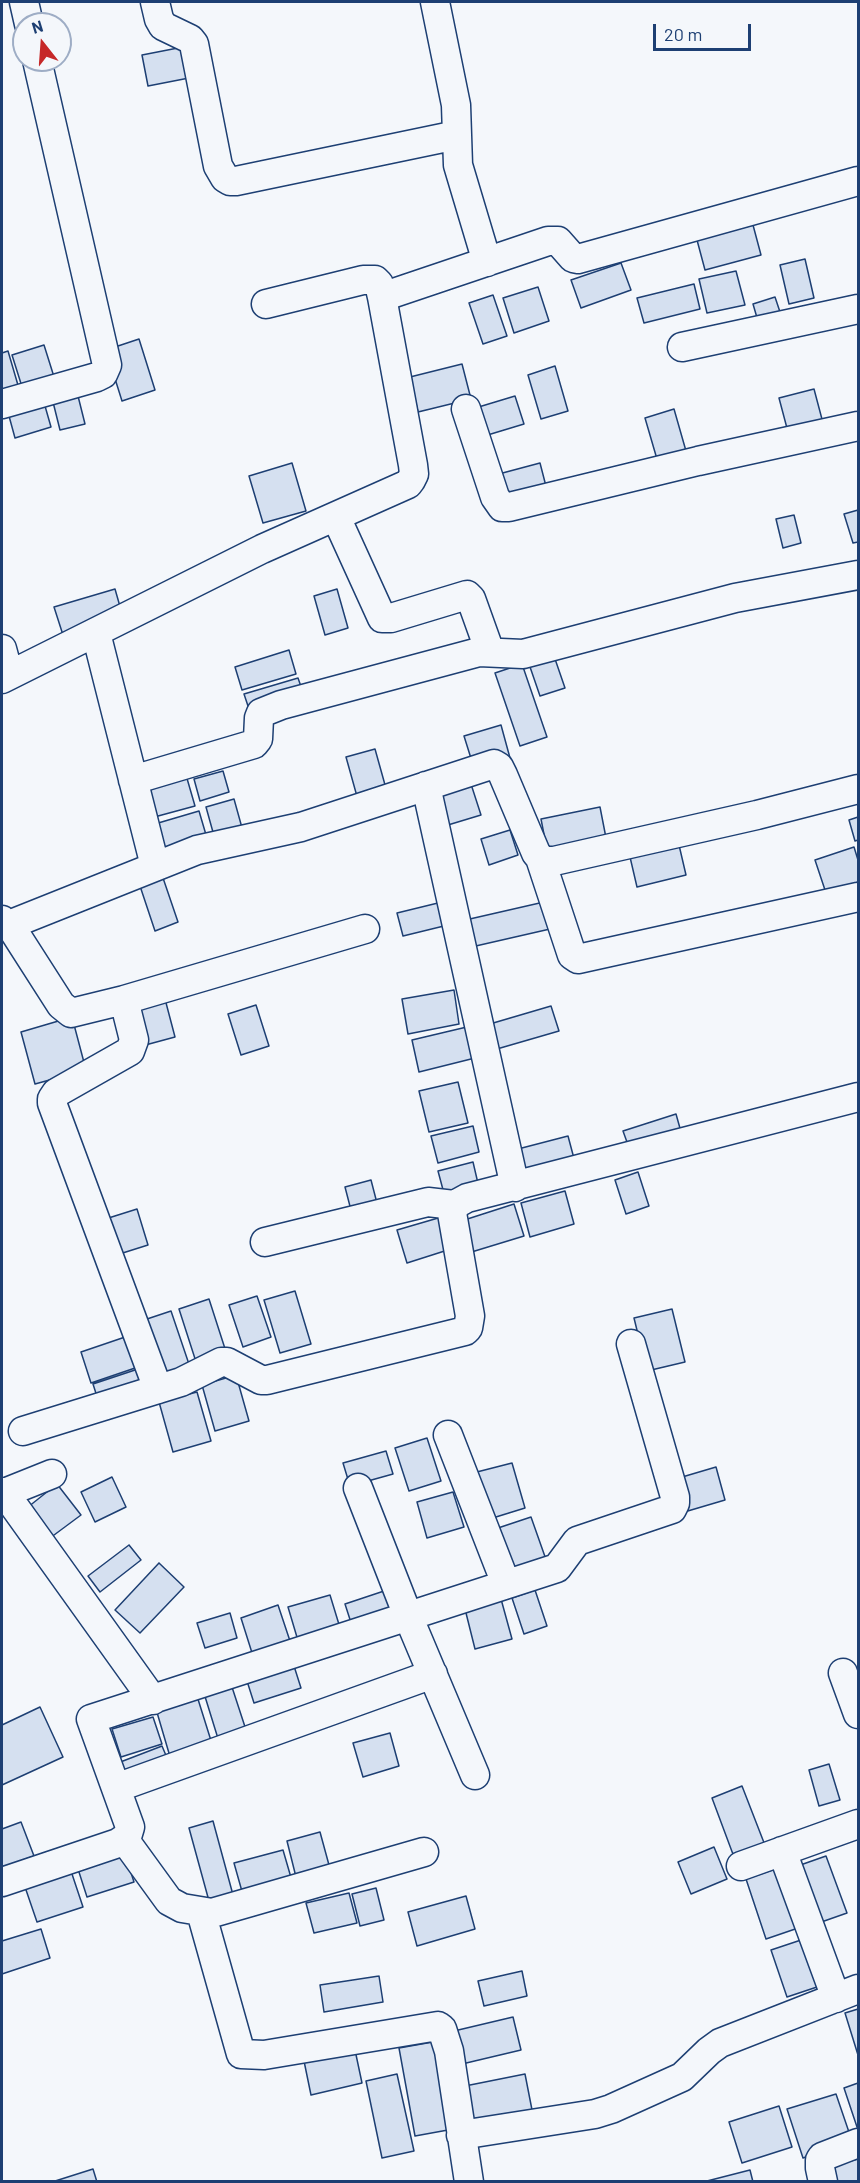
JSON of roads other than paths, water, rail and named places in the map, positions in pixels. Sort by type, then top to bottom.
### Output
[{"type":"street","points":[[155,2],[163,26],[190,39],[194,44],[218,166],[225,178],[230,181],[457,135]]},
{"type":"street","points":[[435,2],[455,93],[457,154],[461,177],[487,262]]},
{"type":"street","points":[[2,404],[103,374],[108,365],[40,72]]},
{"type":"street","points":[[381,297],[555,240],[561,243],[573,258],[578,259],[858,181]]},
{"type":"street","points":[[4,668],[96,633],[262,549],[408,484],[414,474],[379,284],[371,279],[266,304]]},
{"type":"street","points":[[682,347],[858,309]]},
{"type":"street","points":[[466,409],[492,489],[502,507],[858,426]]},
{"type":"street","points":[[336,517],[382,618],[391,618],[466,596],[471,599],[490,652]]},
{"type":"street","points":[[133,780],[257,743],[259,718],[261,712],[267,710],[479,652],[524,654],[735,598],[858,575]]},
{"type":"street","points":[[96,633],[155,866]]},
{"type":"street","points":[[364,929],[124,1000],[80,1012],[71,1012],[65,1010],[5,922],[221,843],[301,827],[490,765],[497,766],[503,775],[540,858],[572,955],[578,959],[858,897]]},
{"type":"street","points":[[426,786],[515,1187]]},
{"type":"street","points":[[540,858],[554,861],[858,789]]},
{"type":"street","points":[[124,1000],[134,1040],[130,1051],[56,1093],[52,1103],[158,1389]]},
{"type":"street","points":[[265,1242],[428,1202],[454,1205],[467,1198],[858,1097]]},
{"type":"street","points":[[23,1431],[181,1382],[221,1362],[228,1362],[261,1380],[267,1380],[465,1331],[468,1328],[470,1316],[452,1213],[454,1205]]},
{"type":"street","points":[[2,1882],[127,1837],[130,1827],[92,1719],[557,1568],[574,1543],[580,1539],[672,1509],[675,1497],[631,1344]]},
{"type":"street","points":[[448,1435],[506,1584]]},
{"type":"street","points":[[52,1474],[3,1493],[153,1700]]},
{"type":"street","points":[[358,1488],[408,1616],[475,1775]]},
{"type":"street","points":[[843,1673],[858,1714]]},
{"type":"street","points":[[116,1788],[433,1674]]},
{"type":"street","points":[[741,1866],[858,1824]]},
{"type":"street","points":[[124,1839],[170,1901],[182,1908],[212,1913],[424,1852]]},
{"type":"street","points":[[461,2135],[595,2114],[611,2109],[682,2077],[708,2050],[720,2043],[847,1994],[782,1851]]},
{"type":"street","points":[[201,1912],[241,2054],[264,2055],[438,2026],[442,2029],[449,2051],[469,2181]]},
{"type":"street","points":[[823,2181],[820,2160],[822,2157],[858,2142]]}]
